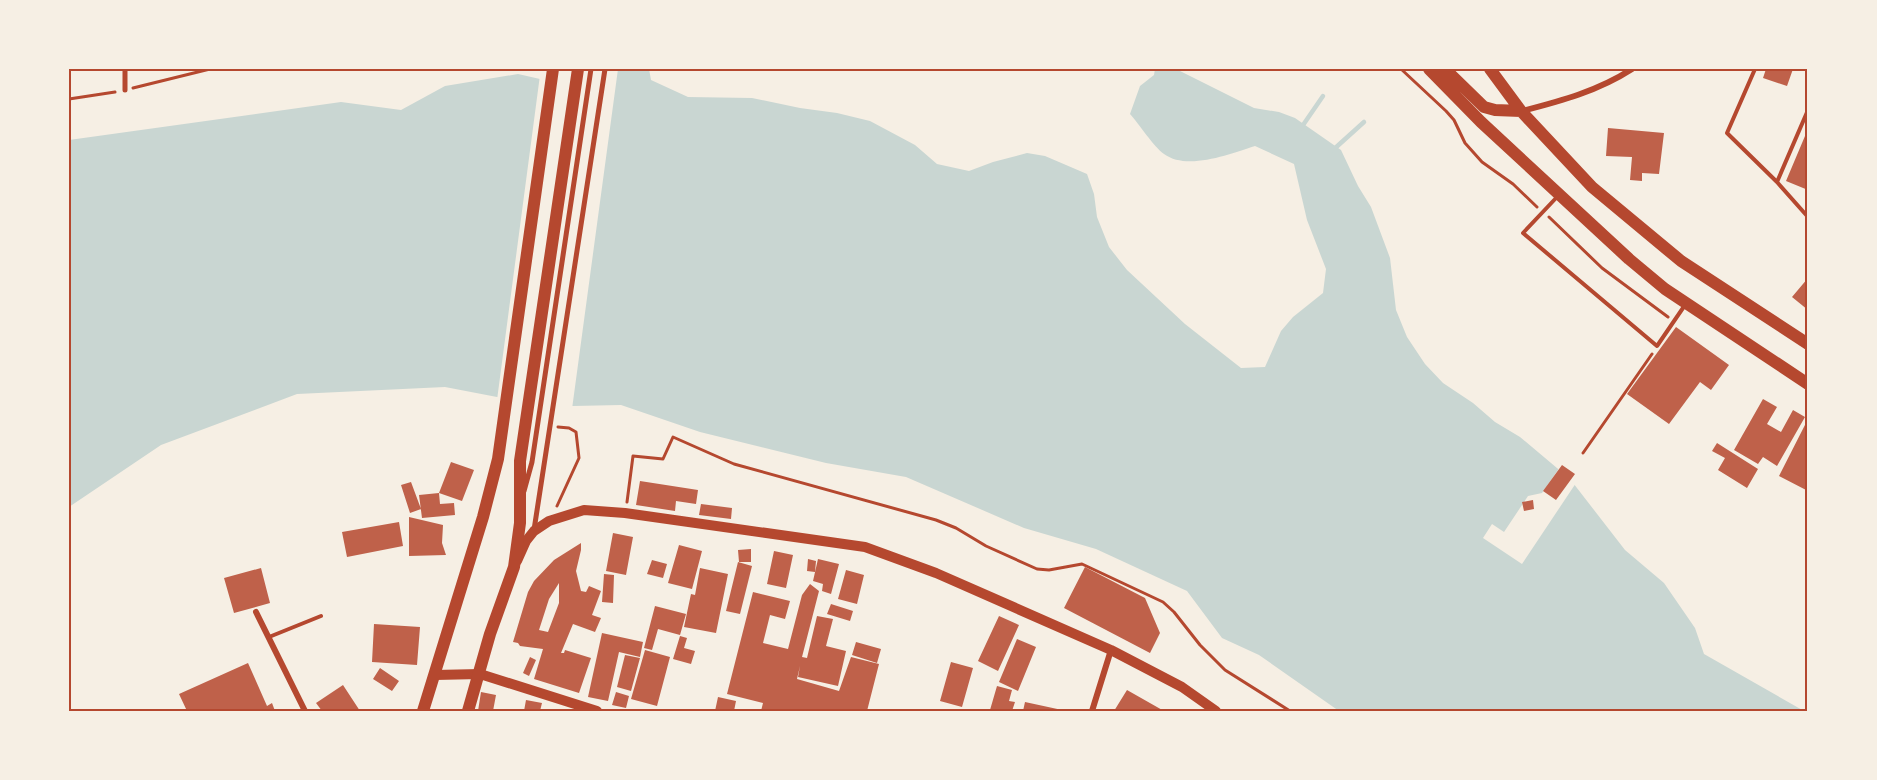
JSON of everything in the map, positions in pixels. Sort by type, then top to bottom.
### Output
[{"type":"main road","points":[[423,711],[483,518],[498,459],[553,69]]},
{"type":"main road","points":[[514,567],[519,543],[526,461],[578,69]]},
{"type":"main road","points":[[1429,69],[1481,122],[1665,290],[1808,384]]},
{"type":"main road","points":[[1445,69],[1484,107],[1495,110],[1521,111]]},
{"type":"main road","points":[[1490,69],[1521,111],[1592,187],[1681,261],[1808,344]]},
{"type":"main road","points":[[468,711],[490,634],[514,567],[526,541],[534,531],[556,518],[584,510],[626,513],[865,547],[936,573],[1111,650],[1182,687],[1216,711]]},
{"type":"main road","points":[[435,675],[480,674],[597,711]]},
{"type":"street","points":[[125,69],[125,90]]},
{"type":"street","points":[[526,461],[591,69]]},
{"type":"street","points":[[534,531],[604,69]]},
{"type":"street","points":[[1521,111],[1571,99],[1612,82],[1632,69]]},
{"type":"street","points":[[256,612],[305,711]]},
{"type":"street","points":[[1092,711],[1111,650]]},
{"type":"lane","points":[[1755,69],[1727,133],[1778,182],[1808,217]]},
{"type":"lane","points":[[1778,182],[1808,110]]},
{"type":"lane","points":[[1560,194],[1523,233],[1657,346],[1686,304]]},
{"type":"lane","points":[[269,638],[321,616]]},
{"type":"path","points":[[69,99],[125,90],[210,69]]},
{"type":"path","points":[[1401,69],[1454,120],[1462,138],[1482,162],[1513,184],[1602,268],[1674,321]]},
{"type":"path","points":[[1583,453],[1657,346]]},
{"type":"path","points":[[626,513],[633,456],[663,459],[673,437],[734,464],[936,520],[1038,569],[1049,570],[1082,564],[1163,602],[1225,670],[1290,711]]},
{"type":"shaded area","points":[[551,69],[649,69],[651,80],[688,97],[752,98],[870,121],[915,145],[937,164],[969,171],[1027,153],[1045,156],[1087,174],[1094,194],[1097,217],[1109,247],[1127,270],[1185,324],[1241,368],[1265,367],[1281,331],[1293,317],[1323,293],[1326,269],[1307,220],[1294,164],[1255,146],[1209,159],[1184,161],[1173,159],[1160,151],[1130,114],[1140,86],[1154,75],[1155,69],[1176,69],[1254,108],[1279,112],[1295,118],[1341,150],[1371,207],[1390,258],[1396,310],[1407,337],[1425,364],[1443,383],[1473,403],[1495,422],[1520,437],[1570,479],[1625,550],[1664,583],[1695,628],[1704,654],[1804,711],[1339,711],[1259,655],[1222,638],[1187,591],[1096,549],[1024,528],[906,477],[826,463],[700,432],[621,405],[573,406],[497,397],[445,387],[297,394],[161,445],[69,507],[69,140],[341,102],[401,110],[445,86],[518,74],[540,79]]},
{"type":"pier","points":[[546,69],[618,69],[572,409],[497,400],[540,75]]},
{"type":"pier","points":[[1560,467],[1576,483],[1522,564],[1483,538],[1492,524],[1504,532],[1528,496],[1542,493]]},
{"type":"building","points":[[1766,69],[1793,69],[1787,86],[1763,78]]},
{"type":"building","points":[[1608,128],[1664,133],[1659,174],[1642,173],[1642,181],[1630,180],[1632,157],[1606,156]]},
{"type":"building","points":[[1805,136],[1808,137],[1808,190],[1786,181]]},
{"type":"building","points":[[1808,278],[1808,310],[1792,297]]},
{"type":"building","points":[[1676,327],[1729,365],[1711,390],[1700,382],[1669,424],[1627,394]]},
{"type":"building","points":[[1763,399],[1777,407],[1767,424],[1781,432],[1793,410],[1805,417],[1777,466],[1763,457],[1758,464],[1734,450]]},
{"type":"building","points":[[1808,419],[1808,491],[1779,476]]},
{"type":"building","points":[[1717,443],[1758,469],[1747,488],[1718,470],[1725,458],[1712,451]]},
{"type":"building","points":[[451,462],[474,470],[462,501],[439,493]]},
{"type":"building","points":[[1562,465],[1575,474],[1556,500],[1543,491]]},
{"type":"building","points":[[640,481],[698,490],[696,504],[676,501],[675,511],[636,505]]},
{"type":"building","points":[[411,482],[421,509],[410,513],[401,485]]},
{"type":"building","points":[[439,493],[440,504],[454,503],[455,515],[422,518],[419,495]]},
{"type":"building","points":[[1533,500],[1534,509],[1524,511],[1522,502]]},
{"type":"building","points":[[701,504],[732,508],[731,519],[699,515]]},
{"type":"building","points":[[409,517],[443,525],[442,543],[446,555],[409,556]]},
{"type":"building","points":[[399,522],[403,546],[347,557],[342,532]]},
{"type":"building","points":[[613,533],[633,537],[626,575],[606,571]]},
{"type":"building","points":[[581,543],[576,571],[581,591],[586,592],[589,586],[601,591],[592,615],[601,618],[595,632],[573,624],[561,653],[565,650],[591,658],[579,693],[534,679],[543,649],[520,646],[513,642],[528,592],[534,581],[554,560]],"holes":[[[559,583],[559,603],[548,632],[539,630],[549,599]]]},
{"type":"building","points":[[679,545],[702,551],[692,589],[668,583]]},
{"type":"building","points":[[751,549],[751,562],[739,562],[738,550]]},
{"type":"building","points":[[774,551],[793,555],[786,588],[767,584]]},
{"type":"building","points":[[808,559],[816,561],[815,572],[807,571]]},
{"type":"building","points":[[818,559],[839,564],[831,594],[822,591],[823,584],[813,581]]},
{"type":"building","points":[[652,560],[667,564],[663,578],[647,574]]},
{"type":"building","points":[[738,562],[752,566],[740,614],[726,611]]},
{"type":"building","points":[[1085,567],[1145,598],[1160,633],[1150,653],[1064,608]]},
{"type":"building","points":[[261,568],[270,603],[234,613],[224,578]]},
{"type":"building","points":[[700,568],[728,574],[716,633],[684,627],[691,594],[695,595]]},
{"type":"building","points":[[846,570],[864,575],[857,604],[838,599]]},
{"type":"building","points":[[604,574],[614,575],[613,603],[602,602]]},
{"type":"building","points":[[810,584],[819,591],[802,657],[807,658],[817,616],[833,619],[826,646],[846,651],[838,686],[798,677],[800,666],[797,679],[839,691],[851,657],[879,664],[867,711],[761,711],[763,703],[727,694],[753,592],[790,601],[785,619],[770,615],[763,643],[788,649],[802,595]]},
{"type":"building","points":[[831,604],[853,611],[850,621],[827,614]]},
{"type":"building","points":[[655,606],[686,614],[680,635],[658,629],[652,650],[644,648]]},
{"type":"building","points":[[999,616],[1019,625],[998,671],[978,661]]},
{"type":"building","points":[[374,624],[420,627],[417,665],[372,662]]},
{"type":"building","points":[[602,633],[643,642],[640,657],[619,652],[608,701],[588,697]]},
{"type":"building","points":[[680,636],[687,638],[684,648],[695,651],[691,664],[673,659]]},
{"type":"building","points":[[1017,639],[1036,647],[1018,691],[999,682]]},
{"type":"building","points":[[856,642],[881,649],[877,663],[852,655]]},
{"type":"building","points":[[645,650],[670,657],[657,706],[631,699]]},
{"type":"building","points":[[625,655],[640,658],[631,691],[617,687]]},
{"type":"building","points":[[530,657],[536,660],[529,676],[523,673]]},
{"type":"building","points":[[951,662],[973,668],[962,707],[940,701]]},
{"type":"building","points":[[248,663],[267,706],[272,703],[275,711],[187,711],[179,694]]},
{"type":"building","points":[[380,668],[399,681],[392,691],[373,679]]},
{"type":"building","points":[[343,685],[360,711],[322,711],[316,703]]},
{"type":"building","points":[[997,686],[1012,690],[1009,701],[1015,702],[1012,711],[990,710]]},
{"type":"building","points":[[1127,690],[1164,711],[1114,711]]},
{"type":"building","points":[[481,692],[496,695],[493,711],[478,711]]},
{"type":"building","points":[[616,692],[629,696],[626,708],[612,705]]},
{"type":"building","points":[[718,697],[736,701],[734,711],[715,711]]},
{"type":"building","points":[[526,700],[542,703],[540,711],[524,711]]},
{"type":"building","points":[[1025,702],[1062,710],[1062,711],[1023,711]]},
{"type":"waterway","points":[[1301,128],[1323,96]]},
{"type":"waterway","points":[[1333,150],[1364,122]]}]
